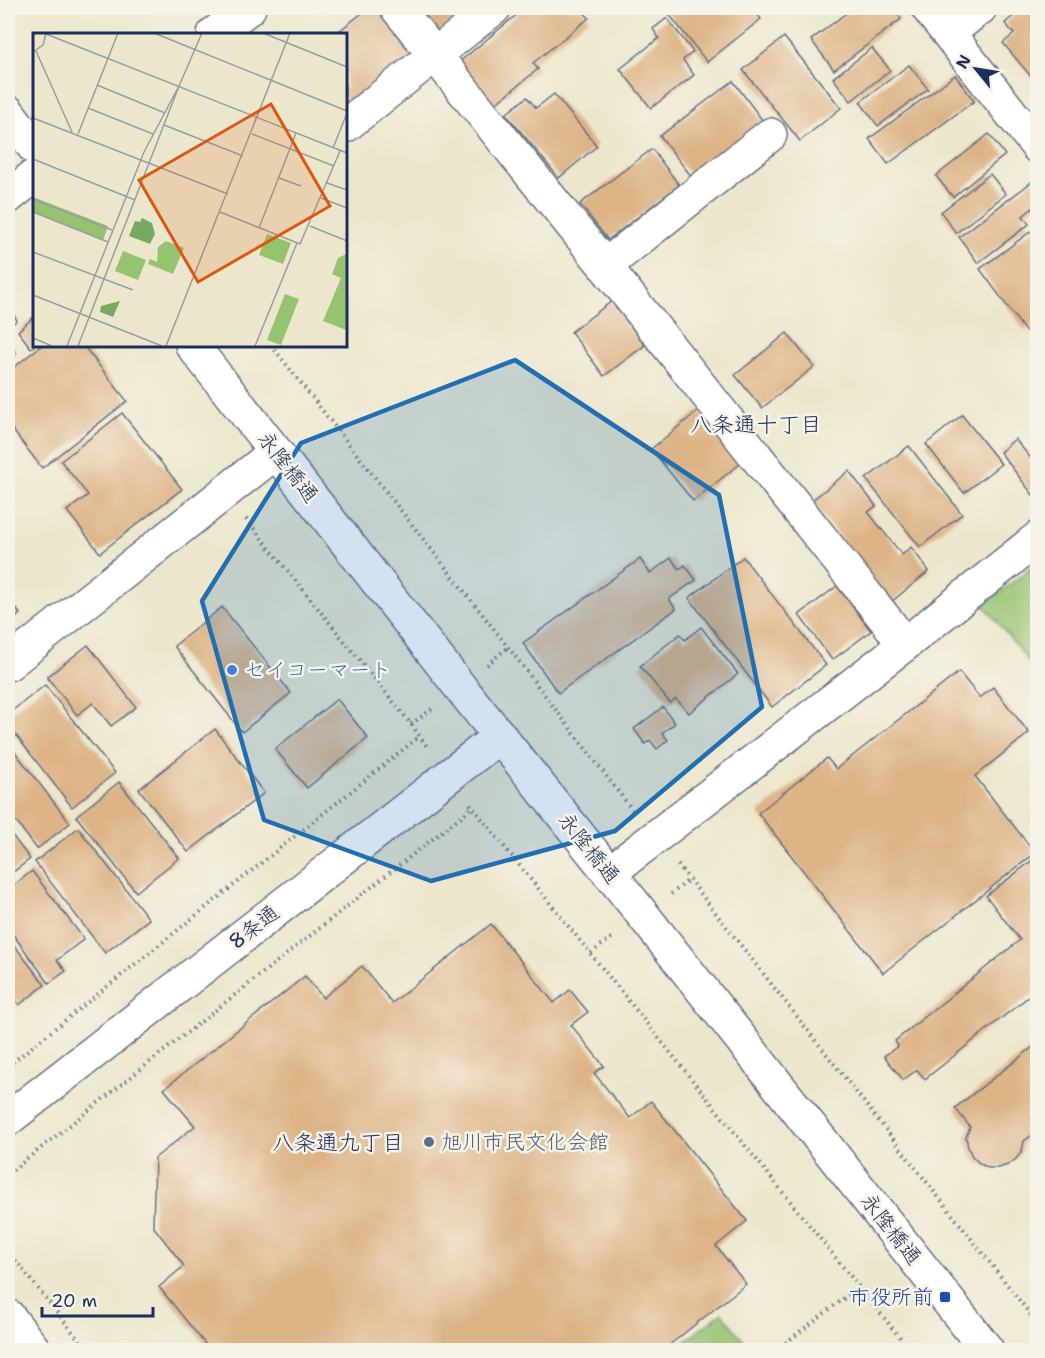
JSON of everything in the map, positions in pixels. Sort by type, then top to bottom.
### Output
[{"type":"street","points":[[215,33],[249,8]]},
{"type":"street","points":[[397,8],[605,266],[904,645]]},
{"type":"street","points":[[346,125],[494,8]]},
{"type":"street","points":[[928,8],[1038,147]]},
{"type":"street","points":[[948,33],[981,8]]},
{"type":"street","points":[[8,112],[33,146]]},
{"type":"street","points":[[605,266],[770,135]]},
{"type":"street","points":[[8,197],[33,177]]},
{"type":"street","name":"永隆橋通","points":[[193,346],[460,687],[987,1350]]},
{"type":"street","points":[[8,664],[276,452]]},
{"type":"street","points":[[609,873],[904,645],[1038,538]]},
{"type":"street","name":"8条通","points":[[8,1119],[500,736]]},
{"type":"street","points":[[8,1316],[34,1350]]},
{"type":"path","points":[[225,493],[404,715],[448,776],[909,1350]]},
{"type":"path","points":[[8,1066],[420,737]]},
{"type":"path","points":[[8,1174],[473,807]]},
{"type":"path","points":[[8,1251],[87,1350]]},
{"type":"path","points":[[776,1350],[859,1287]]},
{"type":"highlighted area","points":[[515,360],[719,495],[762,707],[615,831],[431,881],[264,820],[202,601],[301,443]]},
{"type":"green space","points":[[1037,563],[1037,672],[984,605]]},
{"type":"green space","points":[[722,1313],[751,1350],[673,1350]]},
{"type":"building","points":[[369,8],[378,8],[415,54],[350,106],[346,100],[346,33],[336,33]]},
{"type":"building","points":[[416,8],[444,8],[454,21],[436,35]]},
{"type":"building","points":[[525,8],[580,8],[589,18],[533,63],[538,69],[493,106],[458,63]]},
{"type":"building","points":[[664,8],[751,8],[761,19],[707,62]]},
{"type":"building","points":[[853,8],[892,8],[901,19],[834,70],[811,40]]},
{"type":"building","points":[[1023,8],[1038,8],[1038,85],[1003,43],[1014,34],[1005,23]]},
{"type":"building","points":[[667,18],[693,52],[683,60],[694,75],[651,108],[620,69],[659,38],[653,29]]},
{"type":"building","points":[[784,37],[841,108],[800,141],[743,70]]},
{"type":"building","points":[[872,48],[890,70],[851,101],[833,78]]},
{"type":"building","points":[[909,65],[928,89],[878,126],[860,102]]},
{"type":"building","points":[[955,75],[974,101],[888,164],[869,139]]},
{"type":"building","points":[[733,81],[763,121],[691,176],[660,136]]},
{"type":"building","points":[[554,94],[597,146],[559,178],[506,114],[527,97],[536,108]]},
{"type":"building","points":[[989,134],[1005,155],[953,197],[936,176]]},
{"type":"building","points":[[652,149],[679,185],[608,240],[580,204]]},
{"type":"building","points":[[990,174],[1006,194],[956,233],[941,212]]},
{"type":"building","points":[[1033,181],[1038,187],[1038,204],[1023,216],[1029,224],[978,263],[959,237]]},
{"type":"building","points":[[1034,229],[1038,234],[1038,288],[1034,290],[1038,295],[1038,321],[1025,331],[980,269]]},
{"type":"building","points":[[612,301],[645,345],[604,376],[571,332]]},
{"type":"building","points":[[8,308],[17,320],[8,328]]},
{"type":"building","points":[[33,318],[34,346],[31,348],[18,331]]},
{"type":"building","points":[[787,333],[814,367],[762,408],[735,375]]},
{"type":"building","points":[[8,341],[16,353],[8,359]]},
{"type":"building","points":[[41,346],[84,346],[127,401],[42,468],[8,424],[8,372]]},
{"type":"building","points":[[699,410],[741,463],[693,501],[651,449]]},
{"type":"building","points":[[122,413],[182,489],[100,553],[67,511],[88,495],[61,461]]},
{"type":"building","points":[[962,415],[1001,464],[964,493],[926,444]]},
{"type":"building","points":[[1015,439],[1038,467],[1038,491],[1033,495],[1000,452]]},
{"type":"building","points":[[909,446],[962,514],[920,547],[866,479]]},
{"type":"building","points":[[849,471],[876,506],[868,512],[902,555],[911,547],[929,571],[891,602],[811,501]]},
{"type":"building","points":[[743,557],[826,665],[772,707],[689,598]]},
{"type":"building","points":[[671,558],[679,569],[685,565],[696,580],[669,599],[676,609],[558,693],[523,643],[640,559],[650,573]]},
{"type":"building","points":[[837,586],[871,631],[832,660],[799,615]]},
{"type":"building","points":[[8,598],[20,614],[8,624]]},
{"type":"building","name":"セイコーマート","points":[[222,607],[291,693],[242,732],[174,646]]},
{"type":"building","points":[[701,627],[738,674],[689,713],[676,699],[670,703],[640,666],[680,634],[685,640]]},
{"type":"building","points":[[88,645],[136,707],[111,726],[93,703],[77,715],[47,677]]},
{"type":"building","points":[[959,672],[980,698],[993,687],[1029,733],[975,776],[1035,853],[883,973],[758,813],[827,758],[836,769]]},
{"type":"building","points":[[45,685],[115,773],[72,807],[8,725],[8,714]]},
{"type":"building","points":[[337,699],[368,738],[307,788],[275,749]]},
{"type":"building","points":[[663,707],[675,723],[662,733],[668,740],[657,749],[650,740],[645,744],[634,729]]},
{"type":"building","points":[[215,729],[264,793],[188,852],[139,789]]},
{"type":"building","points":[[8,743],[70,823],[37,849],[8,811]]},
{"type":"building","points":[[119,782],[179,858],[136,892],[76,816]]},
{"type":"building","points":[[78,828],[149,919],[105,953],[35,862]]},
{"type":"building","points":[[8,830],[30,859],[8,876]]},
{"type":"building","points":[[1038,856],[1038,989],[925,1079],[917,1070],[903,1080],[884,1056],[898,1046],[895,1041],[1020,940],[986,896]]},
{"type":"building","points":[[32,871],[84,939],[57,960],[66,971],[49,983],[8,928],[8,890]]},
{"type":"building","name":"旭川市民文化会館","points":[[491,924],[554,1003],[570,990],[588,1012],[571,1025],[604,1066],[594,1073],[630,1118],[651,1101],[747,1221],[716,1246],[746,1284],[663,1350],[210,1350],[159,1287],[184,1266],[153,1226],[155,1158],[195,1126],[164,1089],[305,976],[323,998],[362,966],[392,1003]]},
{"type":"building","points":[[14,945],[45,985],[19,1005],[8,990],[8,950]]},
{"type":"building","points":[[1038,1043],[1038,1131],[1024,1141],[1022,1151],[1008,1165],[988,1168],[972,1156],[966,1137],[970,1127],[955,1108]]},
{"type":"place","name":"セイコーマート","points":[[232,670]]},
{"type":"place","name":"旭川市民文化会館","points":[[429,1142]]},
{"type":"place","name":"市役所前","points":[[945,1297]]},
{"type":"district","name":"八条通十丁目","points":[[756,424]]},
{"type":"district","name":"八条通九丁目","points":[[338,1142]]}]
